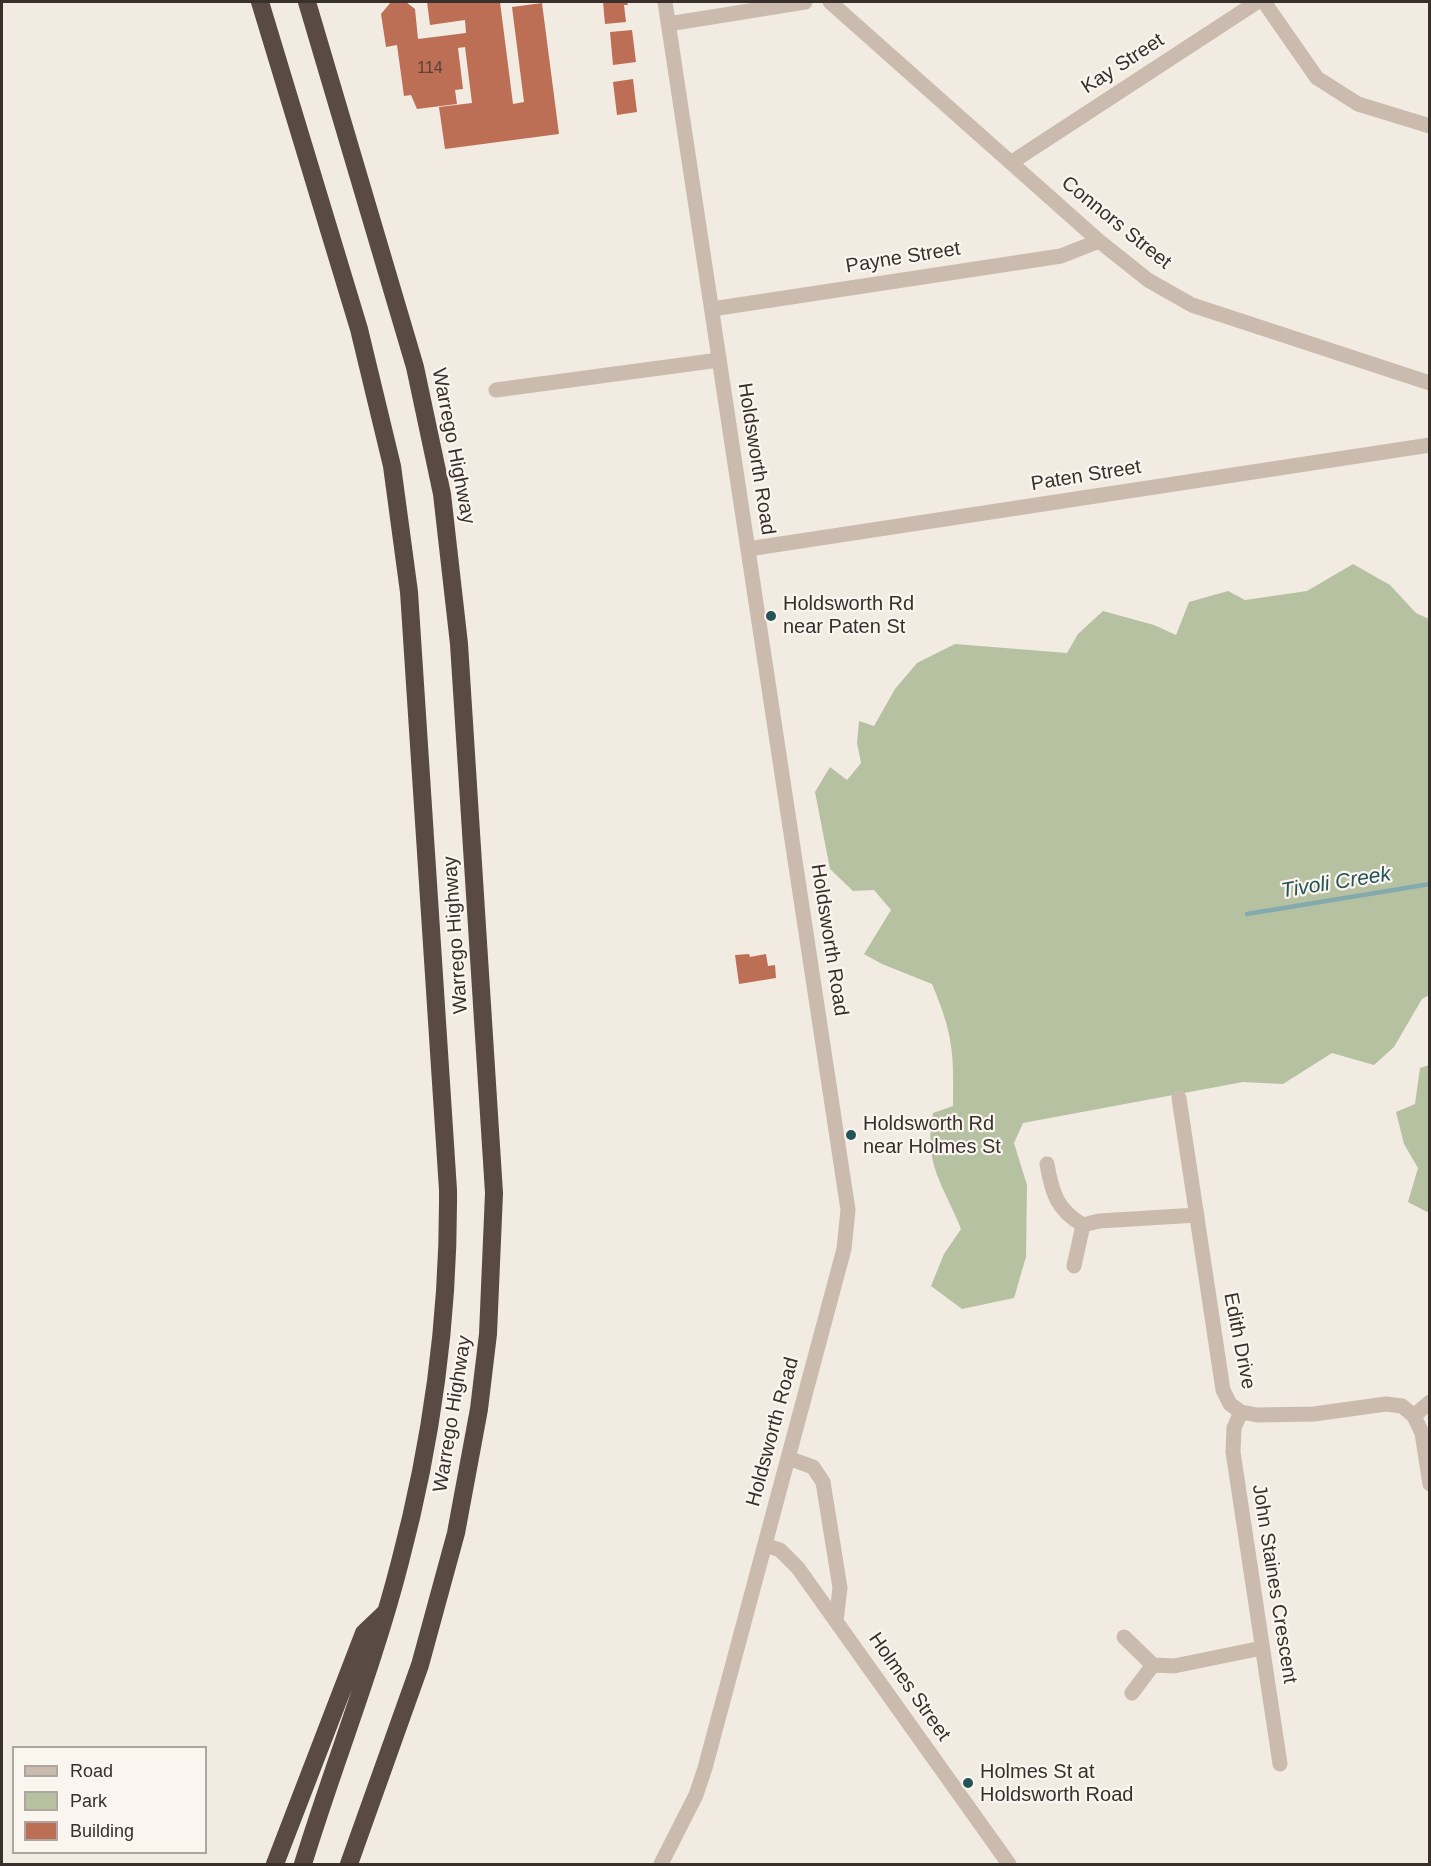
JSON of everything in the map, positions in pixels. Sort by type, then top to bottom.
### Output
[{"type":"highway","name":"Warrego Highway","points":[[260,2],[377,398],[402,532],[415,665],[446,1122],[448,1245],[441,1350],[414,1507],[386,1612],[303,1864]]},
{"type":"highway","name":"Warrego Highway","points":[[307,2],[415,367],[441,494],[459,644],[494,1193],[488,1334],[479,1409],[456,1533],[420,1665],[349,1864]]},
{"type":"highway","points":[[275,1864],[364,1633],[386,1612]]},
{"type":"street","name":"Holdsworth Road","points":[[662,1864],[696,1796],[705,1768],[844,1249],[848,1210],[665,2]]},
{"type":"street","points":[[668,24],[805,2]]},
{"type":"street","name":"Connors Street","points":[[830,2],[1099,241],[1148,280],[1191,305],[1430,383]]},
{"type":"street","name":"Kay Street","points":[[1012,162],[1257,2]]},
{"type":"street","points":[[1264,2],[1317,78],[1358,104],[1430,126]]},
{"type":"street","name":"Payne Street","points":[[712,309],[1061,256],[1099,241]]},
{"type":"street","points":[[496,390],[719,360]]},
{"type":"street","name":"Paten Street","points":[[748,549],[1430,445]]},
{"type":"street","name":"Edith Drive","points":[[1179,1098],[1223,1390],[1230,1404],[1241,1412],[1257,1415],[1314,1414],[1386,1404],[1402,1406],[1414,1416]]},
{"type":"street","points":[[1047,1164],[1051,1188],[1057,1203],[1065,1213],[1083,1225],[1100,1221],[1197,1215]]},
{"type":"street","points":[[1074,1266],[1083,1225]]},
{"type":"street","points":[[1430,1402],[1414,1416],[1422,1433],[1430,1484]]},
{"type":"street","name":"John Staines Crescent","points":[[1241,1412],[1234,1428],[1233,1452],[1280,1764]]},
{"type":"street","points":[[788,1458],[813,1467],[823,1482],[840,1588],[836,1621]]},
{"type":"street","name":"Holmes Street","points":[[765,1545],[780,1550],[790,1558],[1009,1864]]},
{"type":"street","points":[[1124,1637],[1153,1665],[1174,1666],[1262,1648]]},
{"type":"street","points":[[1132,1693],[1153,1665]]},
{"type":"green space","points":[[1353,564],[1390,585],[1416,613],[1429,619],[1429,995],[1422,999],[1394,1047],[1374,1065],[1332,1053],[1283,1084],[1243,1082],[1023,1123],[1014,1143],[1027,1185],[1026,1257],[1014,1298],[962,1309],[931,1286],[944,1254],[961,1229],[936,1173],[931,1146],[933,1113],[953,1106],[952,1057],[948,1031],[932,984],[882,964],[864,954],[891,910],[874,890],[853,891],[830,869],[815,792],[830,767],[847,780],[861,763],[857,743],[859,721],[874,726],[895,689],[917,663],[955,644],[1067,653],[1078,634],[1103,611],[1154,625],[1176,635],[1189,602],[1228,591],[1245,600],[1307,591]]},
{"type":"green space","points":[[1430,1065],[1429,1213],[1408,1202],[1418,1168],[1404,1144],[1396,1112],[1415,1104],[1420,1068]]},
{"type":"building","points":[[391,2],[406,2],[415,9],[418,39],[466,33],[465,20],[430,25],[427,2],[500,2],[513,104],[524,102],[512,7],[542,3],[559,134],[445,149],[439,107],[472,103],[465,47],[458,48],[463,89],[455,90],[457,104],[417,109],[411,95],[404,96],[397,45],[386,47],[381,14]]},
{"type":"building","points":[[603,2],[627,2],[628,5],[624,5],[626,22],[605,24]]},
{"type":"building","points":[[632,30],[636,62],[613,65],[610,32]]},
{"type":"building","points":[[633,79],[637,112],[617,115],[613,82]]},
{"type":"building","points":[[749,954],[750,957],[766,954],[768,966],[775,965],[776,978],[739,984],[735,955]]},
{"type":"waterway","name":"Tivoli Creek","points":[[1247,914],[1430,884]]},
{"type":"place","name":"Holdsworth Rd near Paten St","points":[[771,616]]},
{"type":"place","name":"Holdsworth Rd near Holmes St","points":[[851,1135]]},
{"type":"place","name":"Holmes St at Holdsworth Road","points":[[968,1783]]}]
